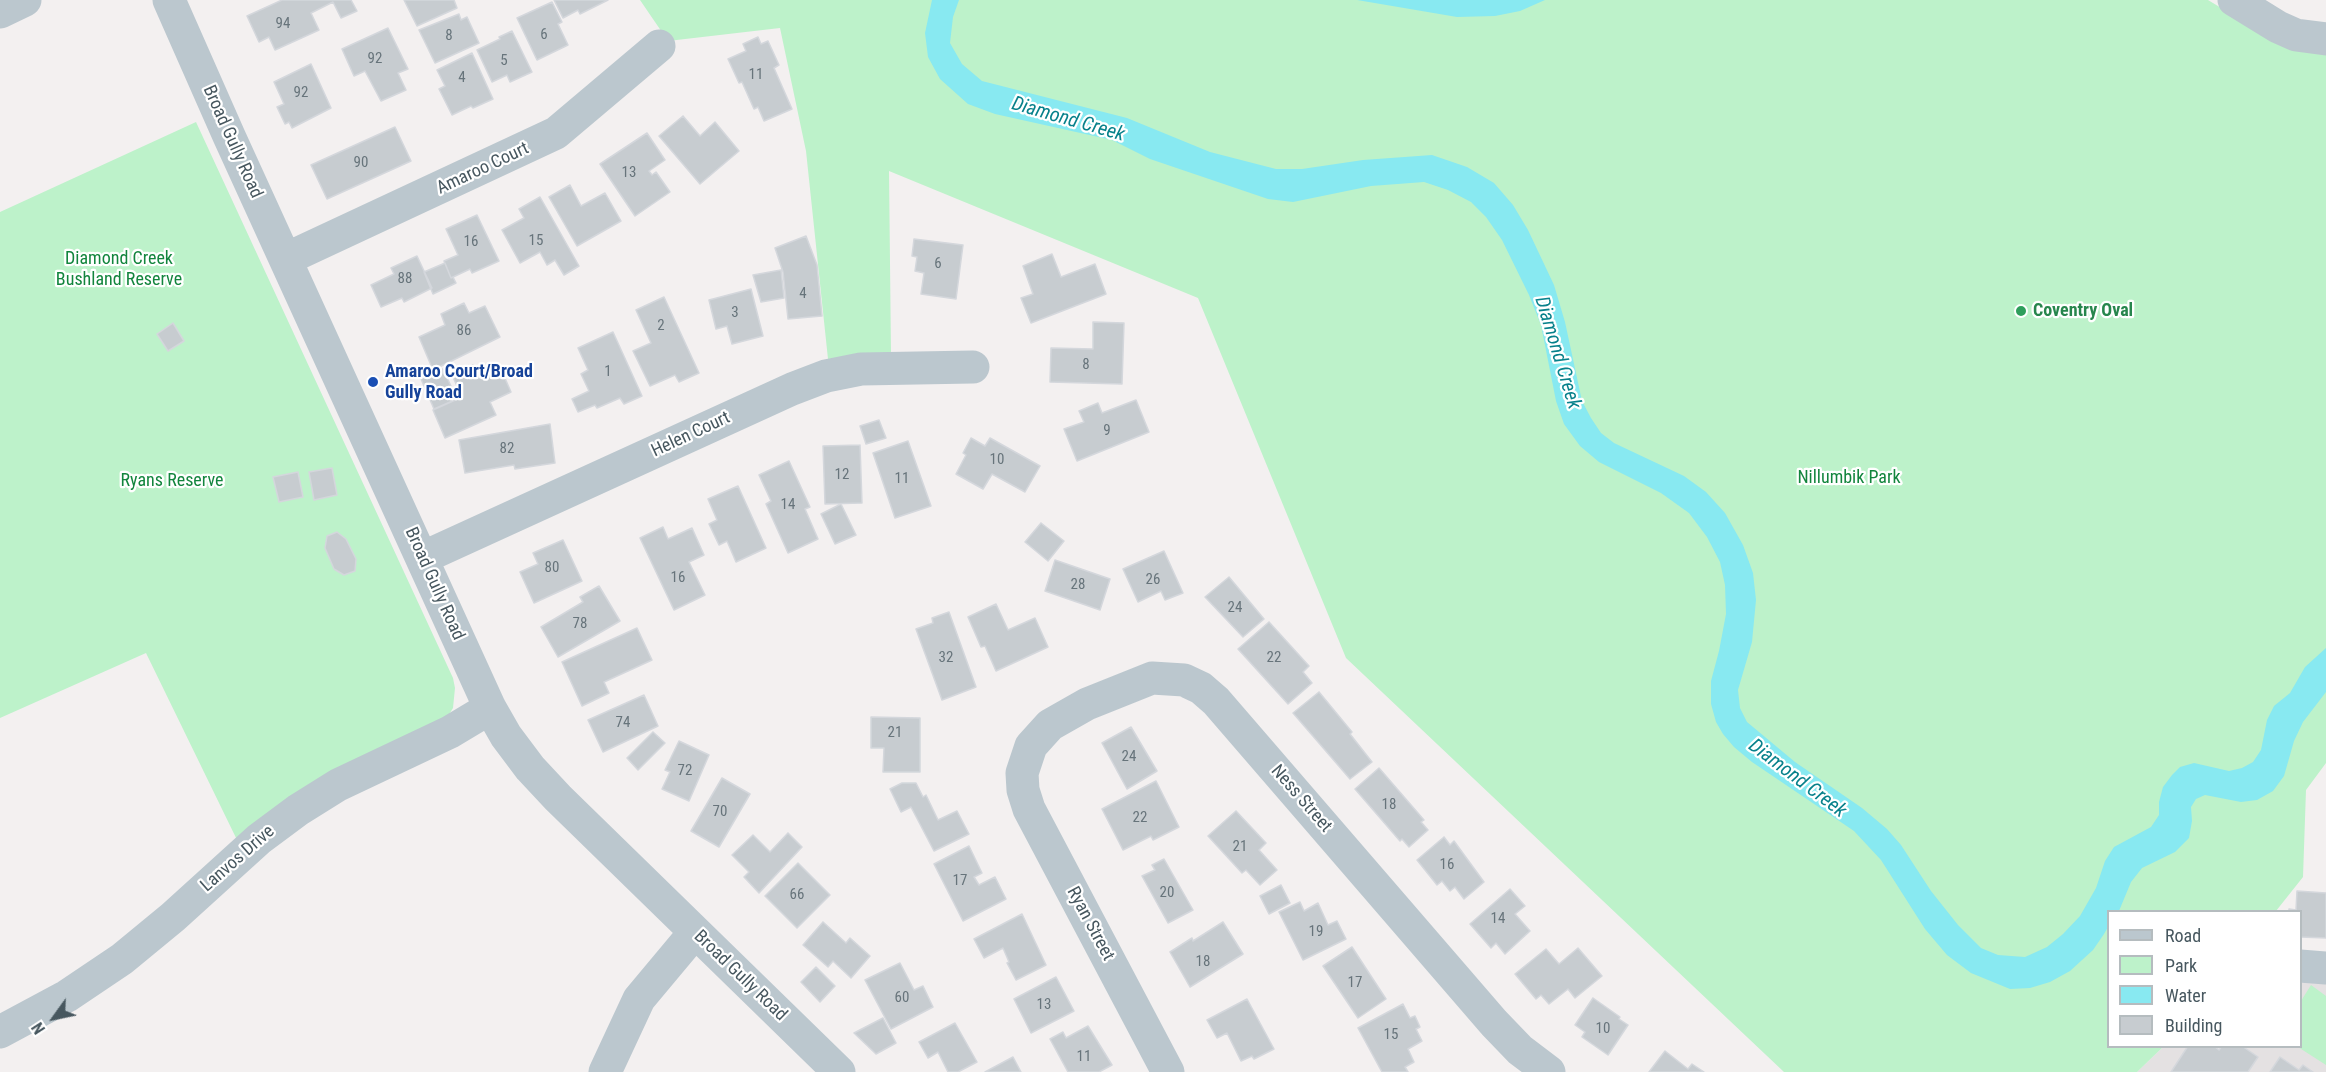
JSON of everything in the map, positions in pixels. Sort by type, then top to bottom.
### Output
[{"type":"street","points":[[0,12],[25,0]]},
{"type":"street","name":"Broad Gully Road","points":[[169,0],[490,708],[506,736],[551,790],[839,1072]]},
{"type":"street","points":[[2234,0],[2278,27],[2296,35],[2326,39]]},
{"type":"street","name":"Amaroo Court","points":[[286,259],[556,134],[659,46]]},
{"type":"street","name":"Helen Court","points":[[422,558],[826,376],[861,369],[973,367]]},
{"type":"street","name":"Ness Street","points":[[1022,773],[1030,746],[1041,733],[1062,717],[1087,704],[1152,678],[1184,680],[1201,688],[1216,701],[1494,1023],[1520,1050],[1549,1072]]},
{"type":"street","name":"Lanvos Drive","points":[[0,1032],[67,996],[122,958],[259,839],[298,810],[355,776],[450,732],[490,708]]},
{"type":"street","name":"Ryan Street","points":[[1022,773],[1023,789],[1029,809],[1168,1072]]},
{"type":"street","points":[[605,1072],[639,999],[695,932]]},
{"type":"street","points":[[2302,966],[2326,968]]},
{"type":"shaded area","points":[[2302,982],[2326,984],[2326,1072],[2137,1072],[2162,1048],[2302,1048]]},
{"type":"green space","name":"Nillumbik Park","points":[[640,0],[2208,0],[2279,43],[2326,54],[2326,763],[2306,790],[2303,877],[2277,910],[2107,910],[2107,1048],[2162,1048],[2137,1072],[1784,1072],[1346,658],[1198,298],[889,171],[891,354],[828,359],[806,151],[780,28],[668,41]]},
{"type":"green space","name":"Ryans Reserve","points":[[196,122],[453,678],[455,688],[453,708],[448,716],[239,844],[146,653],[0,718],[0,212]]},
{"type":"green space","points":[[2311,985],[2326,996],[2326,1065],[2300,1048],[2302,1048],[2302,999]]},
{"type":"water","name":"Diamond Creek","points":[[932,0],[959,0],[953,17],[950,43],[962,64],[982,81],[1127,118],[1210,152],[1276,169],[1302,169],[1363,160],[1432,155],[1467,167],[1494,183],[1513,205],[1528,230],[1554,285],[1565,322],[1582,401],[1601,433],[1614,443],[1684,476],[1706,492],[1725,513],[1743,545],[1753,573],[1756,600],[1752,642],[1738,690],[1740,708],[1747,722],[1795,762],[1862,808],[1887,829],[1901,845],[1931,891],[1958,925],[1981,948],[1998,955],[2025,957],[2047,947],[2063,934],[2080,916],[2096,888],[2105,861],[2114,847],[2151,827],[2159,815],[2159,802],[2163,787],[2172,775],[2180,767],[2194,763],[2229,771],[2253,762],[2261,750],[2267,720],[2274,706],[2290,693],[2305,667],[2326,648],[2326,692],[2303,722],[2294,741],[2284,776],[2273,791],[2257,800],[2241,802],[2205,795],[2196,799],[2191,807],[2192,821],[2189,838],[2175,852],[2142,868],[2131,882],[2119,910],[2107,910],[2107,929],[2093,950],[2070,971],[2050,982],[2030,988],[2010,989],[1971,973],[1947,955],[1925,929],[1881,860],[1854,831],[1752,762],[1723,734],[1716,722],[1711,704],[1711,681],[1726,614],[1725,585],[1720,562],[1707,537],[1689,513],[1661,493],[1599,462],[1580,446],[1564,424],[1556,401],[1541,325],[1529,295],[1502,240],[1486,217],[1471,202],[1448,190],[1424,182],[1371,186],[1293,202],[1268,199],[1150,159],[1112,140],[995,114],[968,104],[940,79],[928,57],[925,33]]},
{"type":"water","points":[[1357,0],[1545,0],[1520,11],[1495,16],[1457,17]]},
{"type":"building","points":[[282,0],[351,0],[357,11],[341,18],[333,2],[311,13],[319,30],[275,50],[269,37],[259,42],[247,16]]},
{"type":"building","points":[[404,0],[454,0],[457,8],[417,26]]},
{"type":"building","points":[[554,0],[608,0],[580,14],[578,10],[563,18]]},
{"type":"building","points":[[552,2],[562,22],[558,24],[568,45],[537,60],[517,18]]},
{"type":"building","points":[[459,14],[461,20],[467,17],[479,43],[435,63],[419,30]]},
{"type":"building","points":[[388,28],[408,69],[398,73],[406,90],[381,101],[365,71],[354,76],[342,49]]},
{"type":"building","points":[[512,31],[532,72],[510,82],[507,75],[492,82],[477,50]]},
{"type":"building","points":[[758,37],[761,44],[768,41],[779,65],[774,68],[792,109],[764,121],[758,107],[754,109],[742,82],[739,83],[728,59],[746,51],[743,44]]},
{"type":"building","points":[[472,53],[493,99],[452,115],[439,89],[445,86],[437,70]]},
{"type":"building","points":[[311,64],[331,108],[292,128],[289,122],[285,124],[277,107],[284,104],[274,82]]},
{"type":"building","points":[[683,116],[700,136],[715,122],[739,151],[700,184],[659,136]]},
{"type":"building","points":[[395,127],[411,161],[327,199],[311,165]]},
{"type":"building","points":[[647,133],[665,160],[649,171],[652,175],[656,172],[670,192],[635,216],[600,164]]},
{"type":"building","points":[[570,185],[581,206],[605,193],[621,221],[577,246],[549,197]]},
{"type":"building","points":[[540,197],[579,266],[564,275],[555,260],[547,265],[540,252],[520,263],[502,230],[524,218],[519,209]]},
{"type":"building","points":[[477,215],[499,261],[472,273],[470,269],[451,278],[444,261],[458,255],[446,229]]},
{"type":"building","points":[[806,236],[817,265],[822,316],[788,319],[783,272],[775,248]]},
{"type":"building","points":[[914,239],[963,245],[956,299],[921,294],[924,273],[915,271],[917,257],[912,256]]},
{"type":"building","points":[[1052,254],[1061,277],[1095,264],[1106,294],[1031,323],[1021,298],[1033,294],[1023,266]]},
{"type":"building","points":[[417,256],[432,288],[404,302],[402,298],[381,307],[371,285],[394,274],[391,268]]},
{"type":"building","points":[[445,263],[451,278],[453,277],[456,283],[433,294],[424,272]]},
{"type":"building","points":[[781,270],[784,298],[761,302],[753,275]]},
{"type":"building","points":[[751,289],[763,336],[732,344],[727,326],[716,329],[709,300]]},
{"type":"building","points":[[664,297],[699,373],[679,382],[675,375],[650,386],[633,351],[651,343],[636,310]]},
{"type":"building","points":[[464,303],[469,313],[485,306],[500,337],[433,370],[419,337],[445,325],[441,314]]},
{"type":"building","points":[[1093,322],[1124,323],[1122,384],[1050,382],[1051,348],[1093,349]]},
{"type":"building","points":[[173,323],[184,341],[168,351],[157,334]]},
{"type":"building","points":[[613,332],[642,396],[624,404],[620,398],[597,408],[595,405],[578,412],[572,399],[589,391],[581,374],[588,370],[578,348]]},
{"type":"building","points":[[473,365],[479,378],[501,369],[511,392],[490,402],[496,415],[445,438],[433,410],[462,397],[452,375]]},
{"type":"building","points":[[443,369],[457,399],[434,409],[421,379]]},
{"type":"building","points":[[1136,400],[1149,432],[1077,461],[1064,429],[1084,422],[1079,411],[1098,403],[1102,413]]},
{"type":"building","points":[[879,420],[886,438],[866,444],[860,426]]},
{"type":"building","points":[[550,424],[555,463],[515,469],[514,465],[465,473],[459,440]]},
{"type":"building","points":[[971,438],[985,446],[990,438],[1040,466],[1025,492],[992,474],[983,489],[956,474],[966,455],[963,453]]},
{"type":"building","points":[[908,441],[931,506],[895,518],[873,453]]},
{"type":"building","points":[[860,445],[862,503],[825,504],[823,446]]},
{"type":"building","points":[[789,461],[810,507],[805,509],[818,539],[788,553],[766,504],[771,501],[759,475]]},
{"type":"building","points":[[332,468],[337,495],[314,500],[309,472]]},
{"type":"building","points":[[298,472],[303,497],[279,502],[273,477]]},
{"type":"building","points":[[738,486],[766,548],[736,562],[727,541],[719,545],[709,524],[717,520],[708,499]]},
{"type":"building","points":[[841,504],[856,535],[835,544],[821,514]]},
{"type":"building","points":[[1041,523],[1064,541],[1048,561],[1025,542]]},
{"type":"building","points":[[663,527],[668,539],[692,528],[704,555],[689,562],[705,595],[674,610],[640,538]]},
{"type":"building","points":[[337,532],[346,539],[356,559],[355,571],[344,575],[334,569],[325,548],[327,536]]},
{"type":"building","points":[[563,540],[582,581],[534,603],[520,572],[538,564],[533,553]]},
{"type":"building","points":[[1164,551],[1183,593],[1165,600],[1161,591],[1138,602],[1123,569]]},
{"type":"building","points":[[1055,560],[1110,579],[1100,610],[1045,591]]},
{"type":"building","points":[[1229,577],[1264,619],[1243,637],[1205,597]]},
{"type":"building","points":[[599,586],[620,621],[558,657],[541,627],[583,602],[580,597]]},
{"type":"building","points":[[996,604],[1008,630],[1035,618],[1048,647],[996,671],[985,646],[981,647],[968,617]]},
{"type":"building","points":[[949,612],[976,687],[942,700],[916,629],[933,623],[932,618]]},
{"type":"building","points":[[1269,622],[1309,666],[1303,672],[1312,683],[1288,704],[1238,649]]},
{"type":"building","points":[[637,628],[652,660],[604,682],[609,693],[582,706],[562,662]]},
{"type":"building","points":[[1319,692],[1352,732],[1350,734],[1372,762],[1350,779],[1293,713]]},
{"type":"building","points":[[644,695],[658,726],[603,752],[588,720]]},
{"type":"building","points":[[871,717],[920,718],[920,772],[883,772],[884,748],[871,748]]},
{"type":"building","points":[[1131,727],[1157,771],[1127,789],[1102,743]]},
{"type":"building","points":[[653,732],[665,743],[638,770],[627,758]]},
{"type":"building","points":[[679,741],[709,755],[689,801],[662,789],[670,772],[665,770]]},
{"type":"building","points":[[1379,768],[1424,820],[1421,822],[1428,830],[1409,847],[1402,839],[1400,841],[1355,789]]},
{"type":"building","points":[[722,778],[750,794],[719,847],[691,831]]},
{"type":"building","points":[[1156,781],[1179,827],[1153,840],[1151,836],[1123,850],[1102,809]]},
{"type":"building","points":[[902,783],[916,783],[923,797],[926,795],[938,820],[957,811],[969,834],[934,851],[911,807],[901,812],[890,789]]},
{"type":"building","points":[[1236,811],[1266,843],[1259,850],[1277,870],[1260,885],[1246,870],[1242,873],[1208,836]]},
{"type":"building","points":[[788,833],[802,847],[759,893],[744,877],[749,872],[732,855],[753,835],[770,852]]},
{"type":"building","points":[[1444,837],[1450,845],[1454,841],[1484,882],[1464,899],[1455,887],[1450,891],[1442,881],[1437,885],[1417,860]]},
{"type":"building","points":[[969,846],[982,873],[974,877],[979,885],[995,877],[1006,899],[963,921],[934,864]]},
{"type":"building","points":[[1164,859],[1193,910],[1168,923],[1142,876],[1155,870],[1152,865]]},
{"type":"building","points":[[798,863],[830,895],[797,928],[765,896]]},
{"type":"building","points":[[1281,885],[1290,903],[1269,914],[1260,896]]},
{"type":"building","points":[[1510,889],[1525,906],[1515,914],[1530,931],[1505,954],[1496,943],[1491,948],[1470,924]]},
{"type":"building","points":[[2297,891],[2326,893],[2326,938],[2302,937],[2302,910],[2296,910]]},
{"type":"building","points":[[1300,902],[1304,911],[1318,903],[1328,925],[1337,921],[1346,939],[1303,960],[1279,912]]},
{"type":"building","points":[[1022,914],[1046,965],[1016,980],[1007,963],[1009,962],[1003,948],[984,958],[974,939]]},
{"type":"building","points":[[823,922],[846,943],[850,938],[870,956],[851,978],[833,961],[828,967],[803,945]]},
{"type":"building","points":[[1223,922],[1243,954],[1190,987],[1170,952]]},
{"type":"building","points":[[1352,947],[1386,999],[1358,1018],[1323,966]]},
{"type":"building","points":[[1578,948],[1602,976],[1575,998],[1568,989],[1549,1004],[1541,995],[1536,999],[1515,974],[1546,949],[1559,964]]},
{"type":"building","points":[[900,963],[914,990],[923,986],[933,1007],[891,1029],[865,980]]},
{"type":"building","points":[[816,967],[835,986],[820,1002],[801,982]]},
{"type":"building","points":[[1056,977],[1074,1011],[1031,1033],[1014,999]]},
{"type":"building","points":[[1593,998],[1628,1025],[1608,1055],[1582,1037],[1585,1032],[1575,1025]]},
{"type":"building","points":[[1247,999],[1274,1049],[1254,1059],[1252,1056],[1241,1061],[1227,1033],[1217,1038],[1207,1020]]},
{"type":"building","points":[[1403,1004],[1410,1018],[1415,1016],[1420,1027],[1416,1029],[1422,1041],[1408,1049],[1414,1062],[1405,1067],[1408,1072],[1382,1072],[1358,1028]]},
{"type":"building","points":[[883,1018],[896,1043],[876,1054],[854,1033]]},
{"type":"building","points":[[955,1023],[977,1062],[958,1072],[948,1072],[938,1052],[928,1058],[919,1042]]},
{"type":"building","points":[[1088,1026],[1112,1065],[1099,1072],[1068,1072],[1050,1039],[1063,1032],[1066,1038]]},
{"type":"building","points":[[2187,1048],[2216,1048],[2219,1050],[2220,1048],[2245,1048],[2258,1057],[2248,1072],[2171,1072]]},
{"type":"building","points":[[1665,1051],[1688,1069],[1692,1064],[1704,1072],[1649,1072]]},
{"type":"building","points":[[1013,1057],[1021,1072],[985,1072]]},
{"type":"building","points":[[2280,1057],[2299,1070],[2303,1065],[2313,1072],[2270,1072]]},
{"type":"place","name":"Coventry Oval","points":[[2021,311]]},
{"type":"place","name":"Amaroo Court/Broad Gully Road","points":[[373,382]]},
{"type":"park label","name":"Diamond Creek Bushland Reserve","points":[[119,269]]}]
